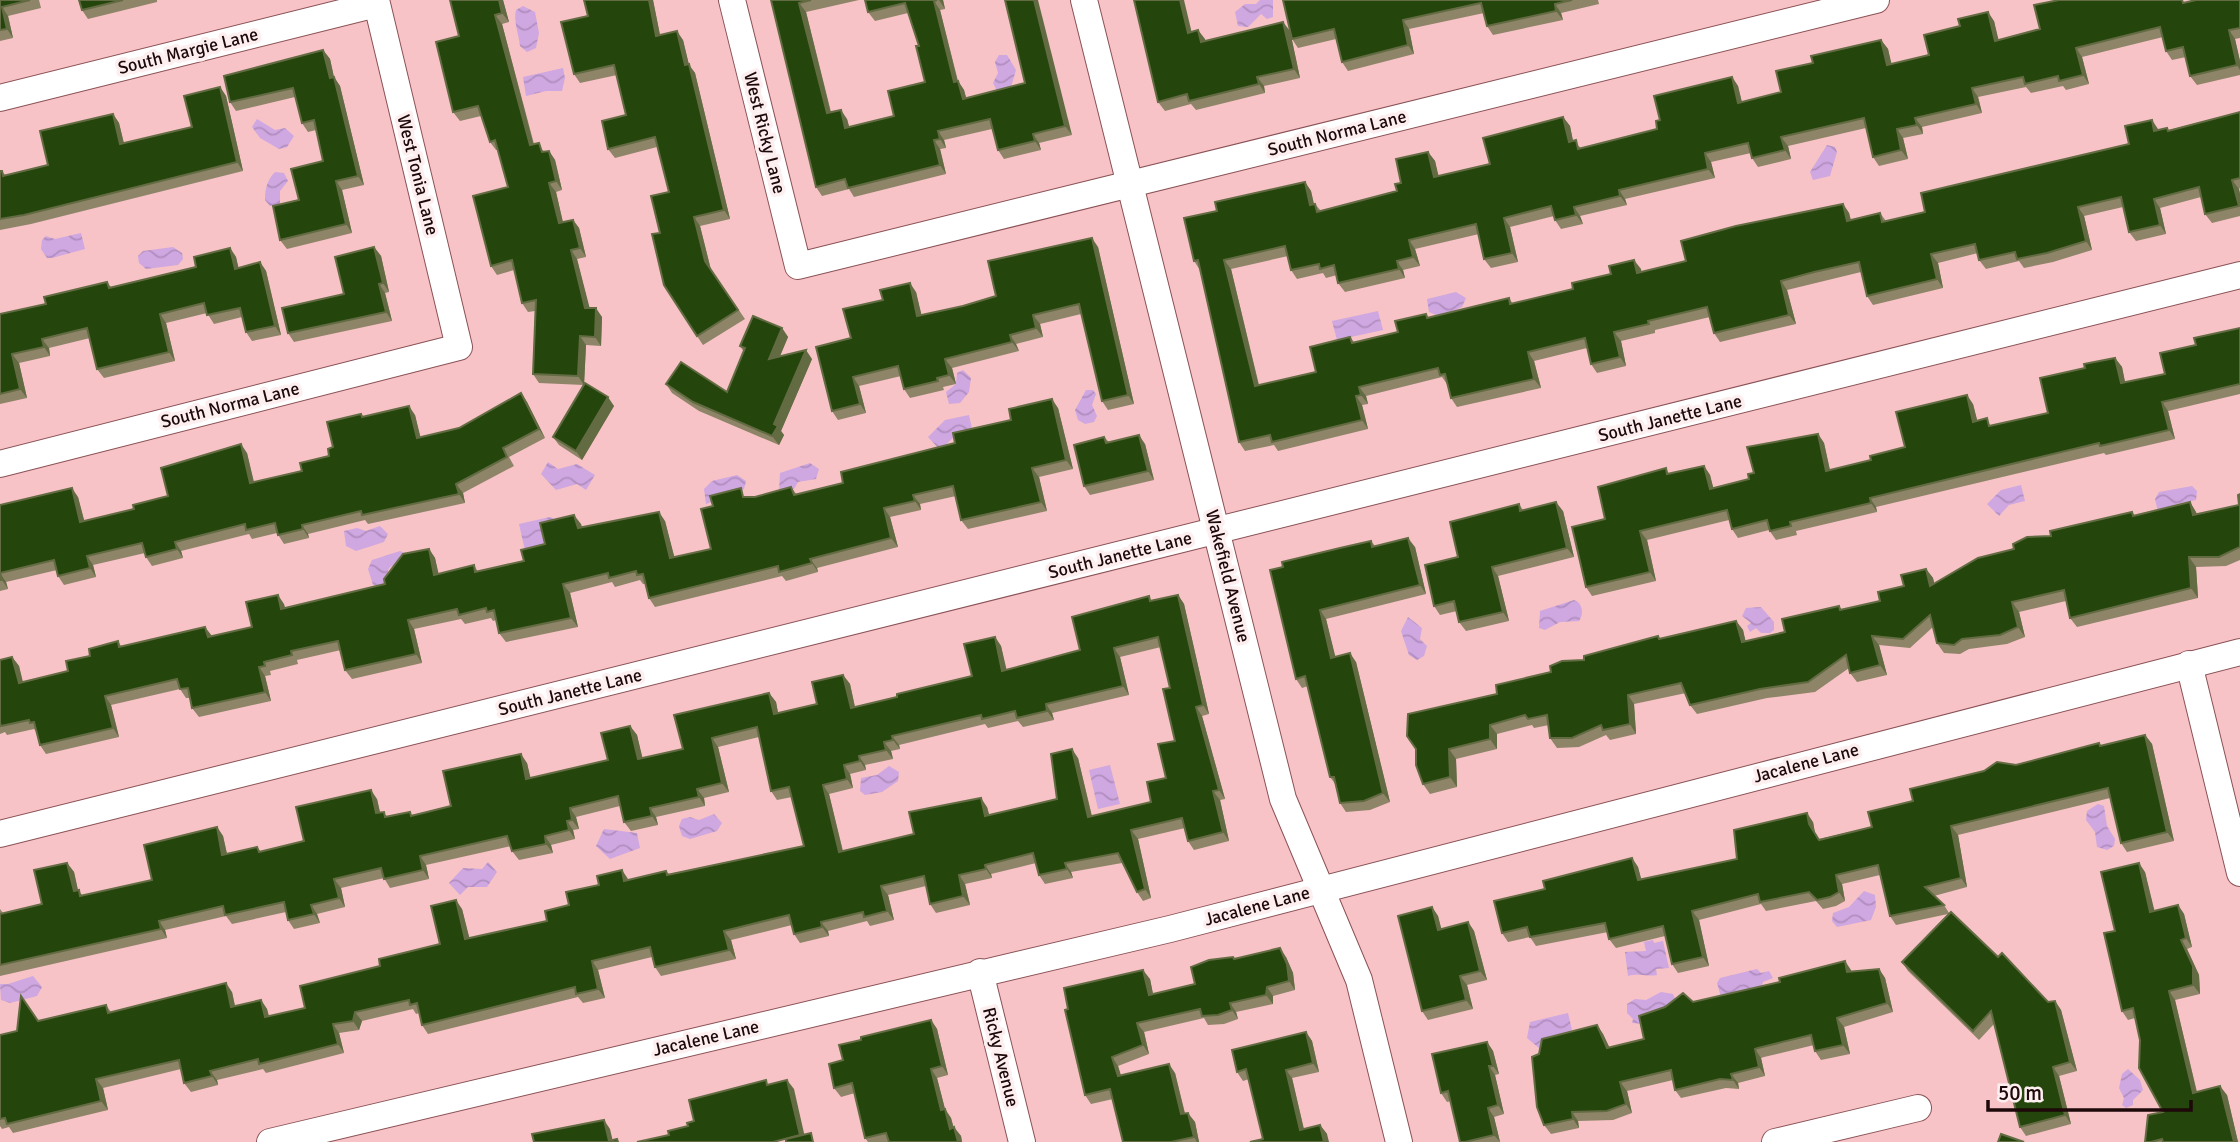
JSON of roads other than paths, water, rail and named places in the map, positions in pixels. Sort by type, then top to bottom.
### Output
[{"type":"street","name":"West Ricky Lane","points":[[732,0],[798,266]]},
{"type":"street","name":"Wakefield Avenue","points":[[1084,0],[1283,799],[1323,888],[1359,980],[1399,1142]]},
{"type":"street","name":"South Norma Lane","points":[[798,266],[1876,0]]},
{"type":"street","name":"South Margie Lane","points":[[0,98],[377,4]]},
{"type":"street","name":"West Tonia Lane","points":[[377,4],[459,347]]},
{"type":"street","name":"South Janette Lane","points":[[0,834],[2240,275]]},
{"type":"street","name":"South Norma Lane","points":[[0,464],[459,347]]},
{"type":"street","name":"Jacalene Lane","points":[[270,1142],[1170,929],[2240,652]]},
{"type":"street","points":[[2189,664],[2240,873]]},
{"type":"street","name":"Ricky Avenue","points":[[980,972],[1022,1142]]},
{"type":"street","points":[[1775,1142],[1918,1108]]},
{"type":"water","points":[[1260,0],[1273,0],[1273,17],[1267,19],[1261,14],[1248,27],[1238,26],[1235,12],[1245,4],[1256,4]]},
{"type":"water","points":[[523,6],[535,12],[539,33],[536,48],[527,52],[520,46],[515,18],[516,10]]},
{"type":"water","points":[[999,55],[1007,55],[1016,70],[1011,87],[997,91],[993,83],[998,73],[995,62]]},
{"type":"water","points":[[563,68],[565,78],[562,91],[546,91],[526,96],[523,77]]},
{"type":"water","points":[[257,119],[275,130],[285,128],[294,136],[287,147],[279,149],[260,138],[252,127]]},
{"type":"water","points":[[1827,145],[1835,147],[1837,152],[1830,176],[1813,180],[1810,172]]},
{"type":"water","points":[[275,172],[284,173],[288,181],[280,191],[280,204],[270,206],[265,200],[265,192],[268,181]]},
{"type":"water","points":[[81,233],[85,249],[47,258],[41,249],[42,240],[46,236],[55,239]]},
{"type":"water","points":[[173,247],[182,253],[183,259],[178,265],[146,269],[139,263],[138,256],[143,251]]},
{"type":"water","points":[[1456,292],[1466,298],[1462,307],[1441,317],[1429,312],[1427,299]]},
{"type":"water","points":[[1378,311],[1383,330],[1337,340],[1332,321]]},
{"type":"water","points":[[963,370],[971,378],[969,392],[960,403],[949,404],[946,392],[956,384],[957,373]]},
{"type":"water","points":[[1086,390],[1093,390],[1096,394],[1092,405],[1097,416],[1094,422],[1085,424],[1078,420],[1075,410]]},
{"type":"water","points":[[969,415],[973,433],[954,437],[940,450],[928,437],[945,420]]},
{"type":"water","points":[[548,462],[558,469],[577,464],[595,475],[586,490],[577,484],[556,490],[541,474]]},
{"type":"water","points":[[810,463],[819,469],[816,479],[798,482],[794,489],[779,492],[780,473]]},
{"type":"water","points":[[737,475],[746,481],[744,489],[706,504],[704,489],[712,481]]},
{"type":"water","points":[[2021,485],[2025,501],[2009,505],[1999,516],[1987,504],[2001,490]]},
{"type":"water","points":[[2192,486],[2197,491],[2196,500],[2158,512],[2155,499],[2159,492]]},
{"type":"water","points":[[553,518],[551,527],[542,533],[545,550],[526,555],[519,524]]},
{"type":"water","points":[[380,526],[388,534],[384,542],[356,551],[346,546],[344,531],[357,528],[366,531]]},
{"type":"water","points":[[400,551],[409,555],[389,568],[383,586],[373,585],[368,569],[372,560]]},
{"type":"water","points":[[1574,600],[1582,609],[1579,621],[1560,622],[1545,630],[1539,628],[1540,611]]},
{"type":"water","points":[[1761,607],[1774,622],[1774,630],[1770,633],[1761,633],[1756,628],[1750,632],[1747,626],[1751,623],[1742,616],[1746,608]]},
{"type":"water","points":[[1408,617],[1422,628],[1420,639],[1427,646],[1424,656],[1417,660],[1409,655],[1401,631]]},
{"type":"water","points":[[1110,765],[1120,804],[1098,809],[1089,770]]},
{"type":"water","points":[[889,766],[899,772],[898,781],[882,792],[865,795],[860,791],[861,778],[877,775]]},
{"type":"water","points":[[2098,804],[2104,806],[2107,826],[2115,839],[2114,846],[2107,850],[2097,847],[2095,832],[2086,820],[2087,811]]},
{"type":"water","points":[[714,814],[722,823],[717,831],[690,839],[682,836],[679,826],[682,819],[690,817],[699,820]]},
{"type":"water","points":[[604,829],[637,833],[640,848],[610,859],[596,846]]},
{"type":"water","points":[[488,862],[497,872],[487,887],[468,887],[460,895],[449,883],[463,868],[482,869]]},
{"type":"water","points":[[1864,891],[1875,895],[1876,907],[1871,920],[1837,927],[1832,921],[1833,913],[1849,907]]},
{"type":"water","points":[[1653,940],[1654,943],[1663,941],[1669,968],[1656,969],[1657,975],[1628,976],[1625,952],[1646,951],[1644,942]]},
{"type":"water","points":[[1757,969],[1761,973],[1769,971],[1773,978],[1763,982],[1761,989],[1721,997],[1717,983],[1720,978]]},
{"type":"water","points":[[33,976],[42,987],[37,996],[10,1003],[1,1000],[0,984]]},
{"type":"water","points":[[1661,992],[1673,994],[1676,1001],[1644,1024],[1632,1023],[1633,1019],[1627,1013],[1627,1004],[1635,999],[1646,1000]]},
{"type":"water","points":[[1568,1013],[1572,1030],[1548,1040],[1546,1047],[1539,1048],[1527,1038],[1530,1022]]},
{"type":"water","points":[[2128,1069],[2140,1080],[2143,1090],[2133,1100],[2133,1105],[2126,1108],[2122,1105],[2124,1098],[2119,1088],[2122,1074]]}]
